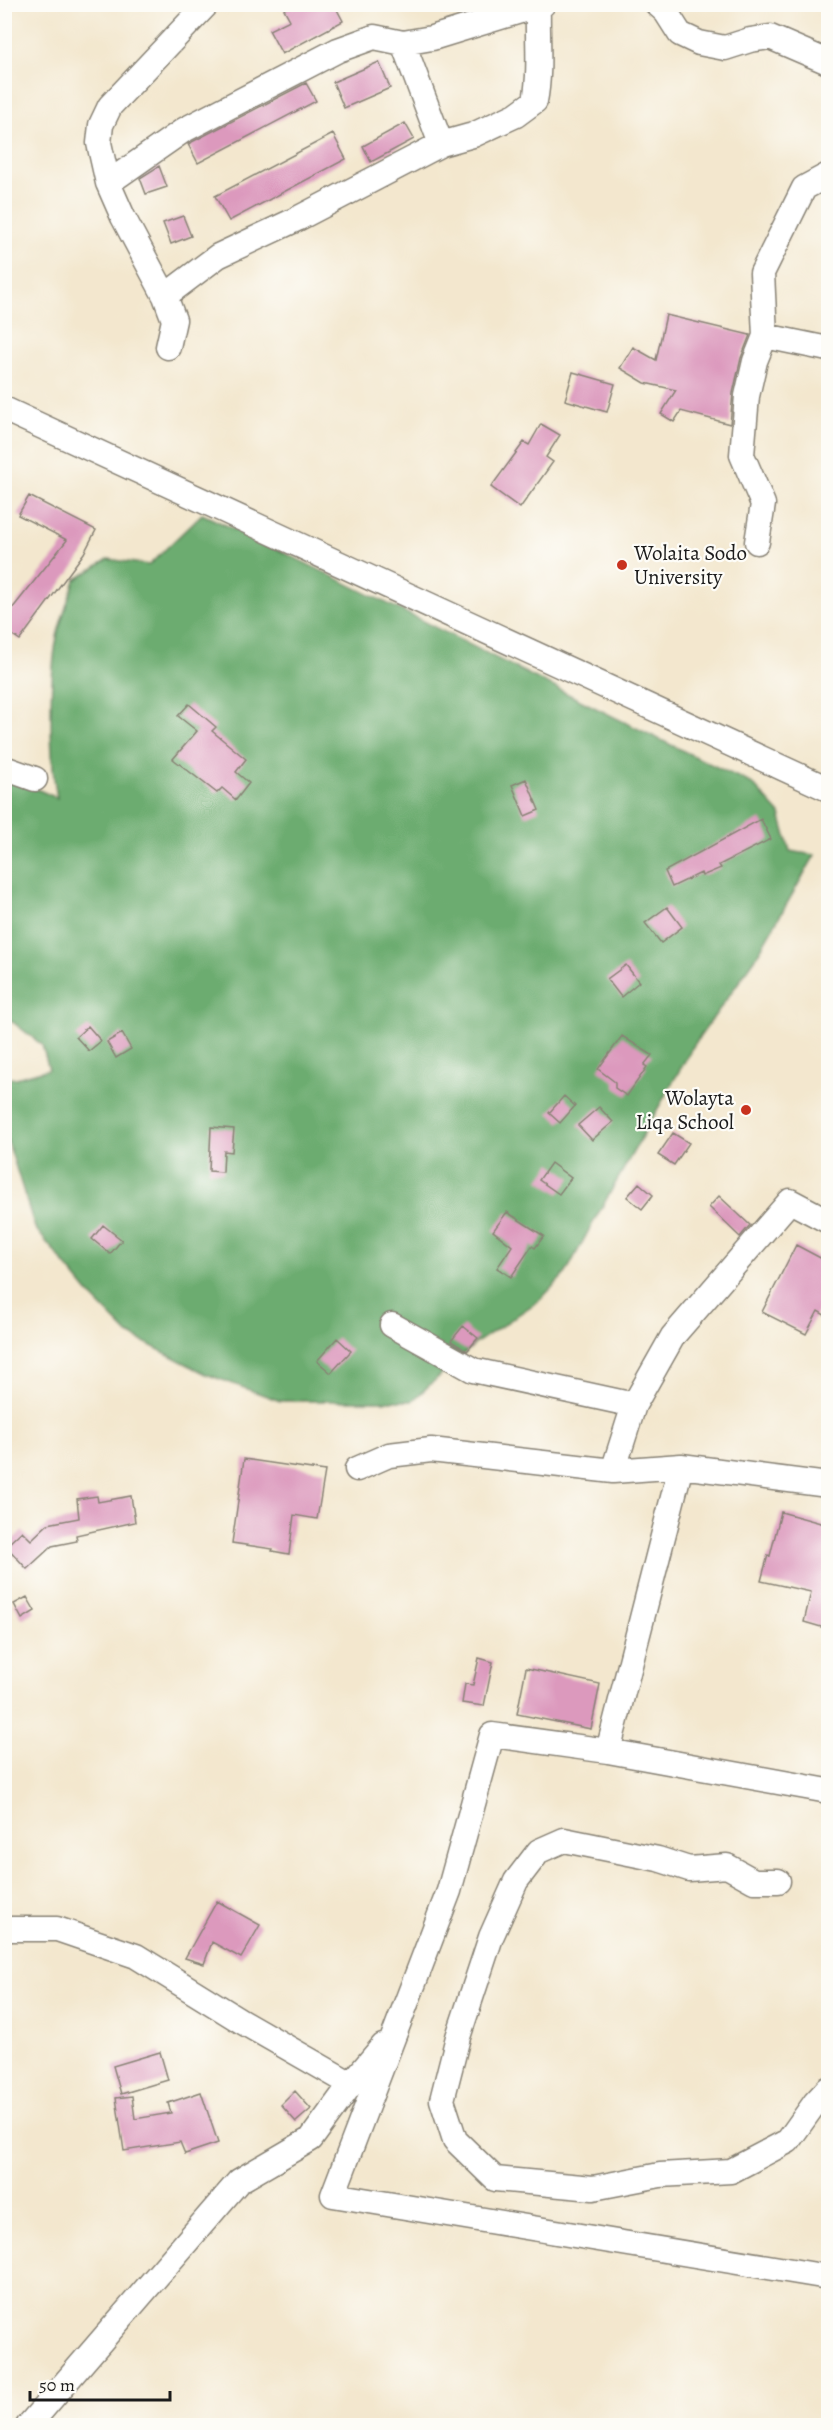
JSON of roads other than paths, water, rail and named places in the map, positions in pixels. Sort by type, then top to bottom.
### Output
[{"type":"street","points":[[168,347],[174,320],[165,296],[123,217],[108,183],[99,143],[100,125],[111,106],[207,4]]},
{"type":"street","points":[[657,4],[666,12],[680,34],[699,44],[725,48],[750,40],[770,37],[828,62]]},
{"type":"street","points":[[108,183],[184,130],[338,50],[374,37],[403,42],[432,38],[529,7],[541,6],[537,44],[540,73],[535,101],[516,115],[473,135],[441,144],[297,219],[218,256],[165,296]]},
{"type":"street","points":[[403,42],[441,144]]},
{"type":"street","points":[[757,542],[763,504],[742,455],[747,396],[755,361],[765,336],[762,273],[804,188],[828,175]]},
{"type":"street","points":[[765,336],[828,349]]},
{"type":"street","points":[[4,409],[828,789]]},
{"type":"street","points":[[4,768],[35,779]]},
{"type":"street","points":[[612,1471],[634,1406],[673,1336],[790,1202],[828,1221]]},
{"type":"street","points":[[393,1325],[473,1370],[634,1406]]},
{"type":"street","points":[[357,1469],[389,1455],[431,1450],[612,1471],[681,1466],[828,1485]]},
{"type":"street","points":[[608,1751],[681,1466]]},
{"type":"street","points":[[828,1791],[608,1751],[492,1735],[449,1891],[333,2195],[828,2277]]},
{"type":"street","points":[[778,1881],[754,1881],[727,1866],[689,1869],[658,1859],[564,1840],[539,1851],[516,1881],[491,1936],[458,2037],[442,2100],[455,2140],[495,2179],[593,2188],[660,2175],[731,2171],[788,2140],[828,2089]]},
{"type":"street","points":[[4,1929],[57,1929],[136,1956],[241,2021],[351,2084]]},
{"type":"street","points":[[28,2426],[239,2181],[311,2139],[351,2084],[395,2033]]},
{"type":"place","name":"Wolaita Sodo University","points":[[622,565]]},
{"type":"place","name":"Wolayta Liqa School","points":[[746,1110]]}]
